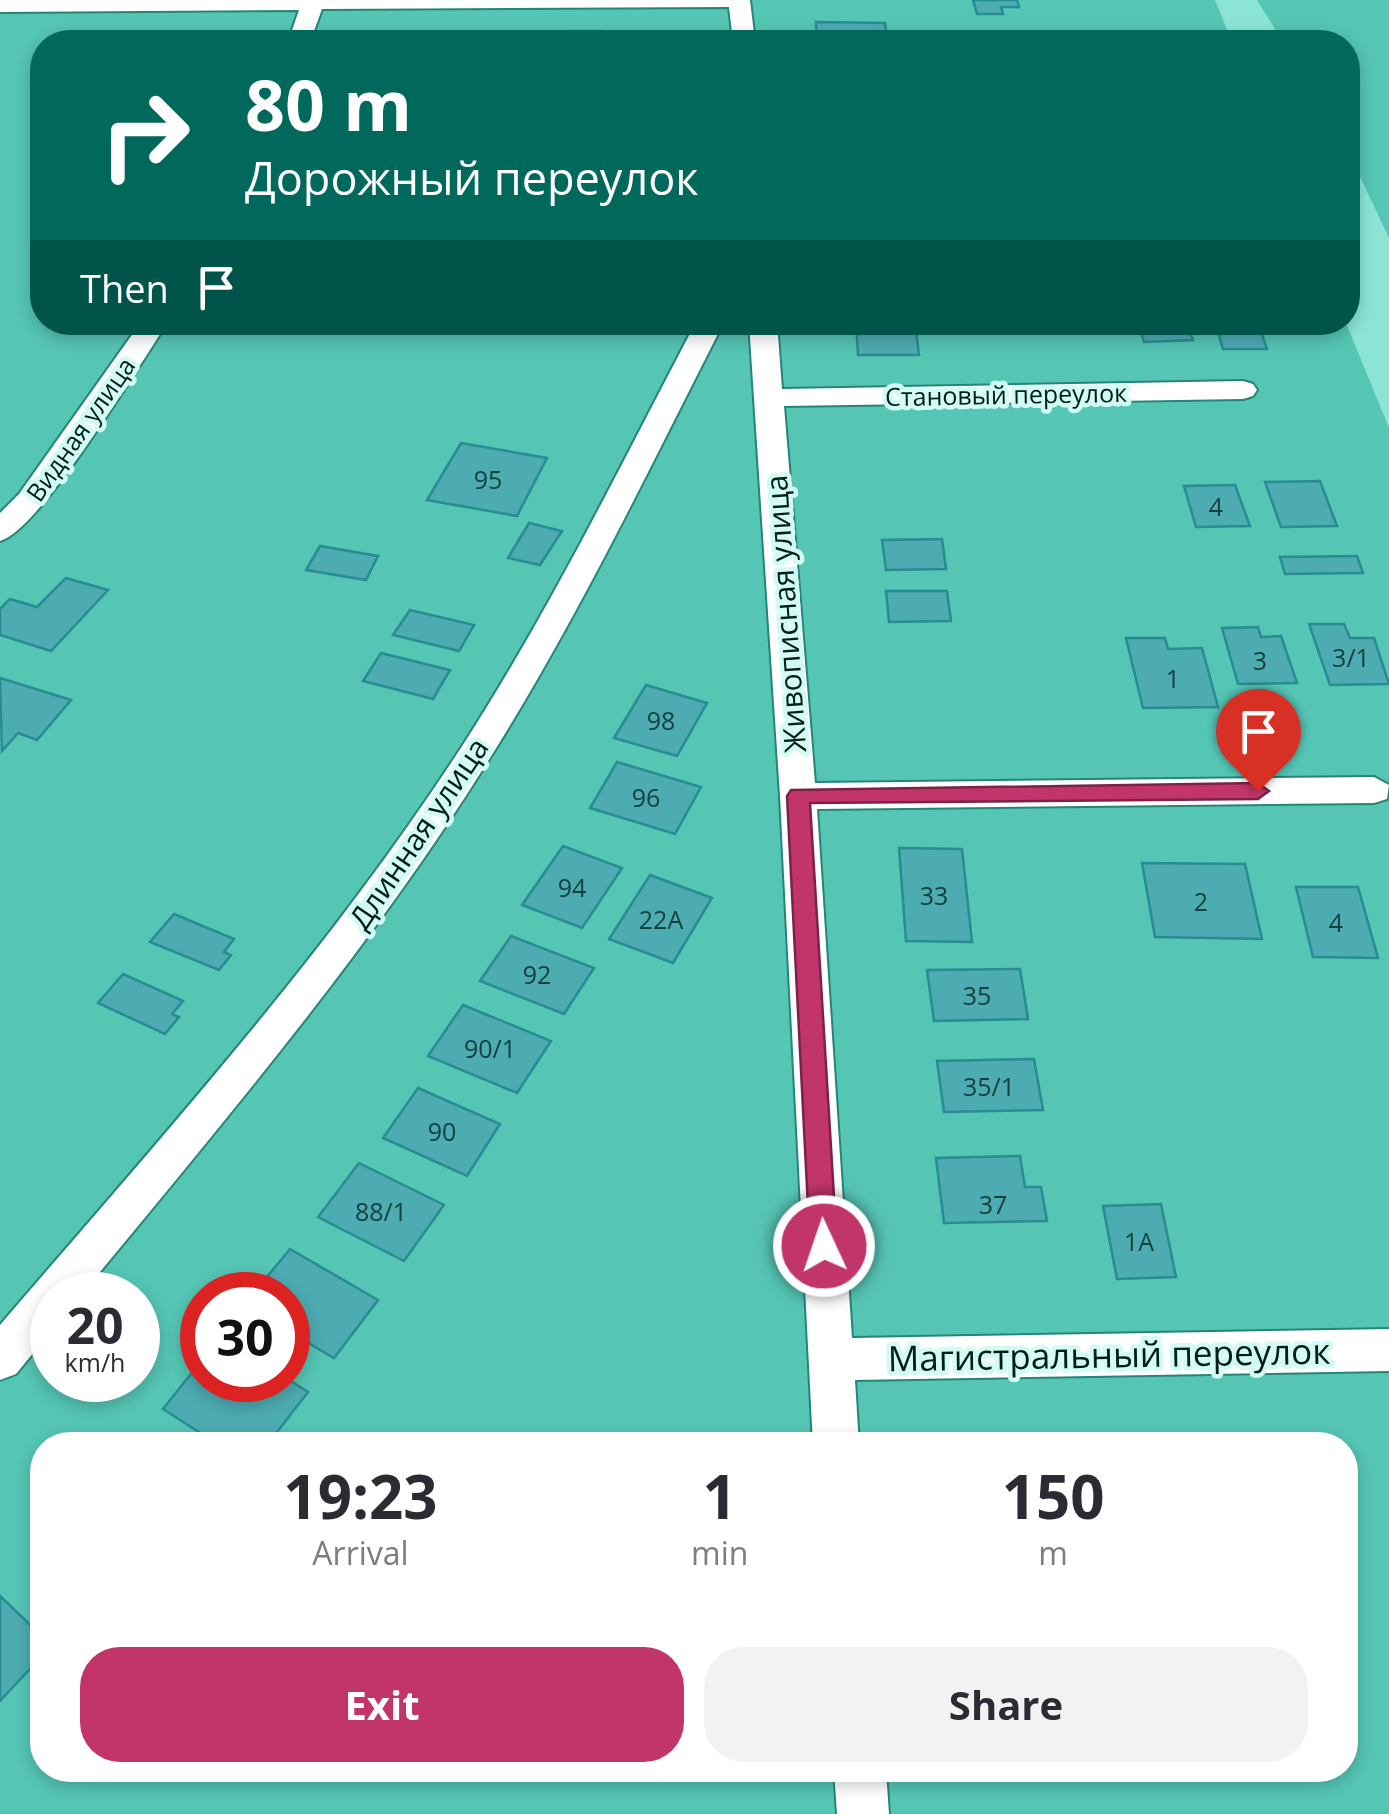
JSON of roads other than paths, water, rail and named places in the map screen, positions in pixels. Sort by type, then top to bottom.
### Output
[{"type":"street","points":[[0,5],[740,0],[743,30]]},
{"type":"street","points":[[303,30],[312,2]]},
{"type":"street","name":"Видная улица","points":[[0,531],[30,502],[146,335]]},
{"type":"street","name":"Длинная улица","points":[[73,1272],[314,984],[478,750],[588,556],[703,335]]},
{"type":"street","name":"Живописная улица","points":[[764,335],[798,796],[835,1432]]},
{"type":"street","name":"Становый переулок","points":[[768,398],[1243,390]]},
{"type":"street","points":[[798,796],[1374,790]]},
{"type":"street","name":"Длинная улица","points":[[0,1360],[30,1324]]},
{"type":"street","name":"Магистральный переулок","points":[[830,1359],[1389,1350]]},
{"type":"street","points":[[861,1782],[863,1814]]}]
